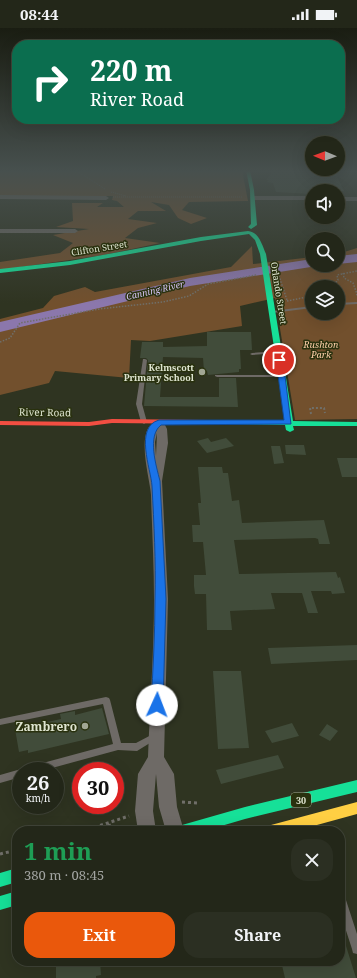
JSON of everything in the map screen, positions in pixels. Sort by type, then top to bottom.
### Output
[{"type":"main road","points":[[250,230],[254,225],[252,214]]},
{"type":"main road","points":[[258,214],[264,231]]},
{"type":"main road","name":"Clifton Street","points":[[0,271],[85,261],[250,230],[264,231]]},
{"type":"main road","name":"Orlando Street","points":[[250,230],[257,239],[263,256],[289,426]]},
{"type":"main road","name":"Orlando Street","points":[[263,256],[264,231]]},
{"type":"main road","name":"River Road","points":[[0,423],[89,424],[112,421],[154,425],[289,426],[357,424]]},
{"type":"main road","name":"River Road","points":[[289,426],[357,430]]},
{"type":"main road","name":"30","points":[[200,826],[245,813],[357,786]]},
{"type":"main road","name":"30","points":[[290,826],[357,808]]},
{"type":"main road","points":[[0,880],[12,876]]},
{"type":"main road","points":[[0,903],[12,899]]},
{"type":"street","points":[[0,231],[75,232]]},
{"type":"street","points":[[146,826],[144,811],[147,774],[156,758],[161,599],[156,481],[160,463],[154,425]]},
{"type":"street","points":[[156,758],[165,774],[168,807],[174,826]]},
{"type":"lane","points":[[345,304],[357,303]]},
{"type":"lane","points":[[272,312],[305,308]]},
{"type":"lane","points":[[252,354],[278,352]]},
{"type":"lane","points":[[145,360],[139,404],[142,412],[154,425]]},
{"type":"lane","points":[[217,376],[282,376]]},
{"type":"lane","points":[[0,722],[106,700],[118,746]]},
{"type":"lane","points":[[60,762],[118,746],[137,747],[156,735]]},
{"type":"lane","points":[[0,779],[12,776]]},
{"type":"lane","points":[[345,913],[357,949]]},
{"type":"path","points":[[274,271],[278,270],[288,308]]},
{"type":"path","points":[[338,280],[337,275],[357,271]]},
{"type":"path","points":[[343,273],[344,278],[353,283],[356,290],[357,294],[354,299]]},
{"type":"path","points":[[0,342],[10,338],[20,323],[56,316],[170,300],[189,296],[208,284],[261,274]]},
{"type":"path","points":[[287,300],[305,297]]},
{"type":"path","points":[[102,826],[133,815]]},
{"type":"path","points":[[0,854],[12,851]]},
{"type":"green space","points":[[73,214],[134,214],[128,219],[157,223],[138,228],[125,238],[160,243],[104,255],[0,270],[0,262],[60,253],[73,243],[53,235],[89,229],[56,227],[73,221]]},
{"type":"green space","points":[[175,214],[196,214],[207,218],[191,224],[178,218]]},
{"type":"green space","name":"Rushton Park","points":[[252,246],[253,264],[305,258],[305,272],[345,272],[345,252],[357,248],[357,419],[295,420],[275,298],[240,306],[242,326],[150,341],[131,340],[129,378],[55,371],[49,383],[0,395],[0,319],[43,308],[54,296],[85,287],[95,292],[231,267]]},
{"type":"building","points":[[207,332],[251,332],[252,350],[240,350],[241,369],[239,369],[239,372],[208,375],[207,371],[204,371],[203,358],[163,357],[160,397],[219,397],[219,378],[236,378],[238,407],[144,406],[148,360],[146,358],[140,358],[142,342],[163,342],[163,347],[207,346]]},
{"type":"building","points":[[208,438],[211,442],[226,438],[234,446],[207,453],[197,441]]},
{"type":"building","points":[[285,445],[304,445],[306,455],[286,454]]},
{"type":"building","points":[[271,446],[280,446],[284,463],[274,464]]},
{"type":"building","points":[[337,458],[357,458],[357,477],[342,477]]},
{"type":"building","points":[[198,467],[222,467],[223,473],[228,473],[232,501],[239,500],[242,523],[324,520],[330,544],[319,544],[318,539],[315,538],[234,540],[239,574],[336,572],[338,578],[340,577],[345,593],[332,594],[331,591],[311,591],[318,613],[308,613],[302,593],[271,593],[275,609],[230,611],[232,630],[207,630],[206,594],[195,594],[194,586],[194,575],[206,575],[203,542],[193,542],[192,525],[200,525],[198,503],[201,503]]},
{"type":"building","points":[[357,645],[357,660],[271,664],[268,648]]},
{"type":"building","points":[[213,671],[241,671],[249,748],[218,749]]},
{"type":"building","points":[[102,708],[109,734],[28,753],[28,750],[19,752],[15,729],[61,719],[60,714],[75,711],[75,715]]},
{"type":"building","points":[[292,723],[299,736],[272,743],[265,731]]},
{"type":"building","points":[[327,724],[338,731],[330,741],[319,735]]},
{"type":"building","points":[[278,755],[284,768],[221,784],[216,770]]},
{"type":"building","points":[[345,943],[356,978],[285,978],[282,966],[345,966]]},
{"type":"building","points":[[56,966],[100,966],[101,975],[96,976],[96,978],[56,978]]},
{"type":"waterway","name":"Canning River","points":[[345,259],[357,258]]},
{"type":"waterway","name":"Canning River","points":[[0,327],[190,282],[305,264]]},
{"type":"traffic: fast","points":[[251,227],[254,225],[253,214]]},
{"type":"traffic: fast","points":[[0,271],[70,263],[201,239],[248,233]]},
{"type":"traffic: fast","points":[[251,233],[257,239],[263,254],[290,430]]},
{"type":"traffic: fast","points":[[208,422],[357,424]]},
{"type":"traffic: fast","points":[[200,826],[245,813],[357,786]]},
{"type":"traffic: fast","points":[[0,880],[12,876]]},
{"type":"traffic: fast","points":[[0,903],[12,899]]},
{"type":"traffic: slow","points":[[290,826],[357,808]]},
{"type":"traffic: jam","points":[[0,423],[89,424],[112,421],[208,422]]},
{"type":"place","name":"Kelmscott Primary School","points":[[202,372]]},
{"type":"place","name":"Zambrero","points":[[85,726]]},
{"type":"route","points":[[157,705],[161,599],[160,545],[156,481],[151,462],[150,435],[152,428],[159,423],[288,423],[279,360]]}]
